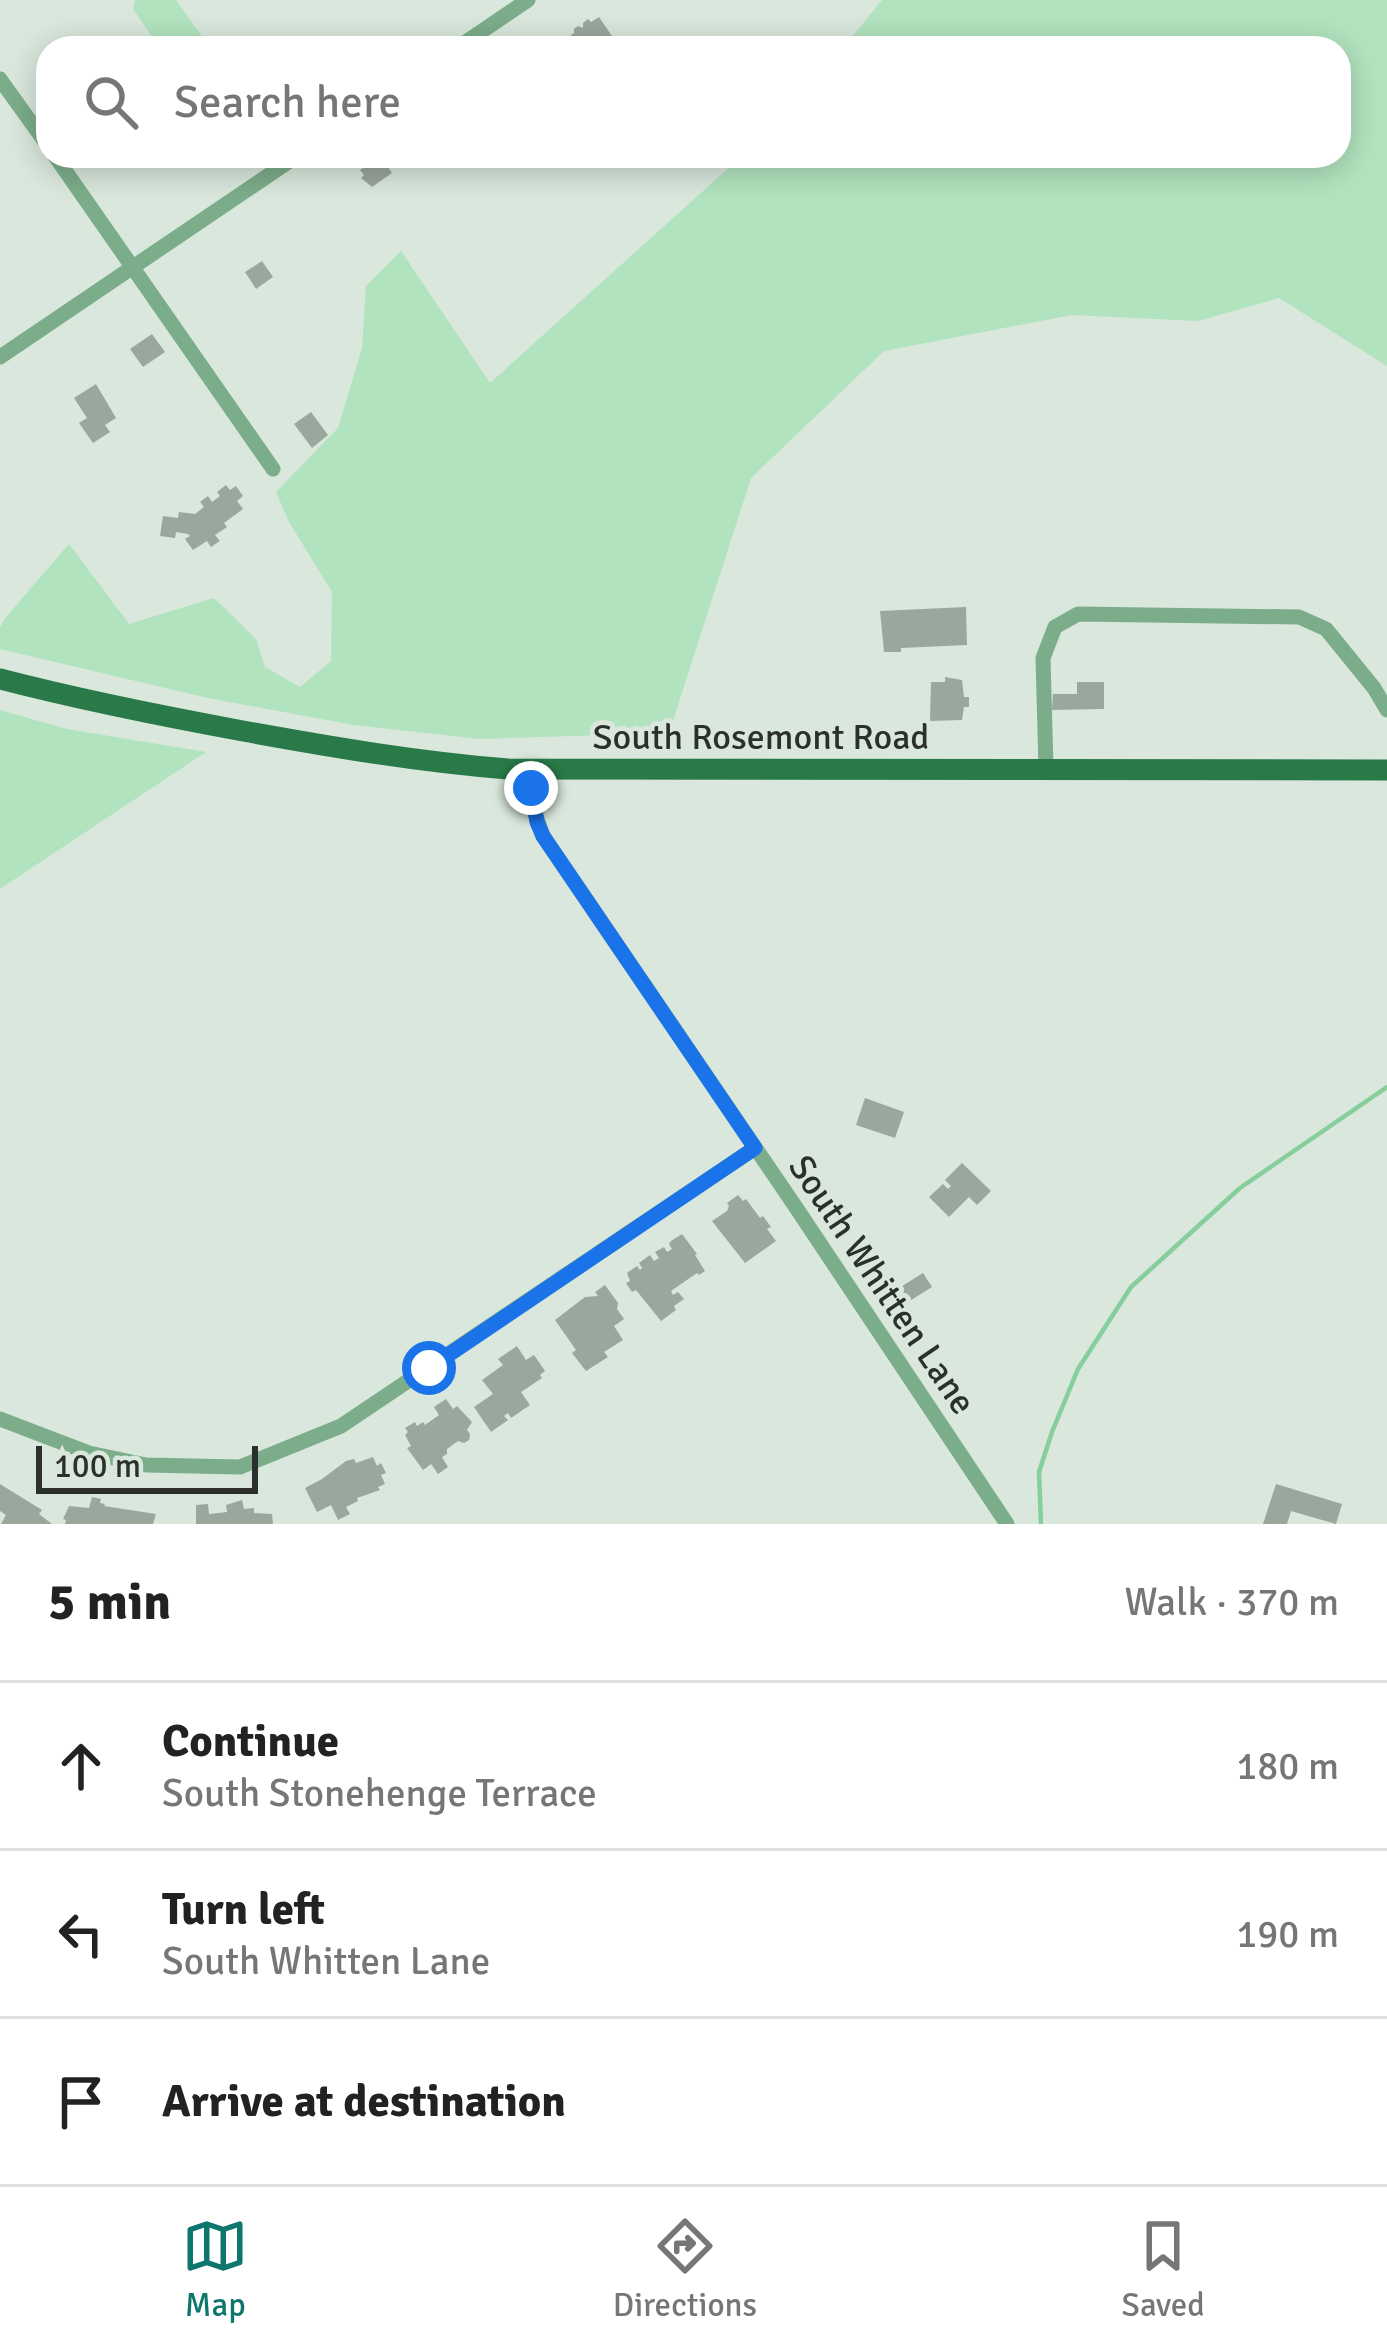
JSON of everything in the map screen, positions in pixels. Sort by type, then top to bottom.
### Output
[{"type":"main road","name":"South Rosemont Road","points":[[0,679],[134,712],[282,738],[443,763],[530,770],[1387,770]]},
{"type":"street","points":[[475,36],[528,0]]},
{"type":"street","points":[[0,79],[36,129]]},
{"type":"street","points":[[63,168],[273,469]]},
{"type":"street","points":[[0,357],[279,168]]},
{"type":"street","points":[[1046,768],[1043,658],[1055,627],[1078,614],[1299,617],[1327,629],[1387,710]]},
{"type":"street","name":"South Whitten Lane","points":[[530,770],[539,830],[1007,1524]]},
{"type":"street","points":[[0,1419],[89,1453],[146,1465],[240,1466],[341,1426],[755,1148]]},
{"type":"green space","points":[[135,0],[176,0],[202,36],[152,36],[133,9]]},
{"type":"green space","points":[[882,0],[1387,0],[1387,366],[1279,298],[1198,321],[1072,315],[884,351],[751,478],[669,733],[480,739],[354,725],[208,698],[0,649],[0,627],[6,617],[69,544],[129,624],[214,598],[256,639],[265,667],[300,687],[331,661],[332,592],[276,492],[338,428],[362,348],[366,286],[401,251],[490,383],[729,168],[1351,168],[1351,36],[853,36]]},
{"type":"green space","points":[[0,710],[67,729],[206,752],[0,889]]},
{"type":"building","points":[[599,17],[612,36],[570,36],[588,19]]},
{"type":"building","points":[[389,168],[392,173],[372,187],[361,178],[360,170]]},
{"type":"building","points":[[262,261],[273,277],[256,289],[245,272]]},
{"type":"building","points":[[152,334],[165,352],[143,367],[130,349]]},
{"type":"building","points":[[96,384],[116,418],[105,425],[110,432],[93,443],[79,423],[87,418],[74,398]]},
{"type":"building","points":[[311,412],[328,435],[312,448],[294,424]]},
{"type":"building","points":[[226,485],[230,490],[236,486],[243,496],[237,501],[243,509],[215,535],[220,541],[211,547],[207,541],[193,550],[185,539],[188,534],[160,536],[163,516],[195,514],[204,507],[200,502],[208,496],[212,502]]},
{"type":"building","points":[[966,607],[967,645],[884,652],[880,611]]},
{"type":"building","points":[[945,677],[962,680],[969,707],[964,707],[962,720],[930,721],[931,682],[945,682]]},
{"type":"building","points":[[1077,682],[1104,682],[1104,709],[1052,710],[1053,694],[1077,694]]},
{"type":"building","points":[[865,1098],[904,1112],[895,1138],[856,1125]]},
{"type":"building","points":[[962,1163],[991,1191],[977,1205],[969,1197],[949,1217],[929,1197],[943,1184],[948,1189],[951,1186],[945,1180]]},
{"type":"building","points":[[738,1195],[763,1216],[776,1241],[745,1263],[712,1221]]},
{"type":"building","points":[[682,1234],[705,1271],[671,1291],[684,1299],[661,1321],[636,1290],[632,1292],[627,1273],[637,1266],[640,1270],[639,1263],[650,1255],[654,1261],[659,1258],[655,1252],[664,1247],[667,1252],[672,1249],[671,1241]]},
{"type":"building","points":[[923,1273],[932,1287],[908,1302],[899,1288]]},
{"type":"building","points":[[605,1285],[624,1319],[614,1326],[623,1340],[586,1371],[555,1320],[585,1297],[598,1296],[595,1292]]},
{"type":"building","points":[[517,1346],[526,1360],[534,1355],[545,1371],[521,1392],[530,1405],[511,1418],[508,1413],[504,1416],[508,1420],[491,1432],[474,1407],[493,1394],[482,1380],[503,1365],[498,1359]]},
{"type":"building","points":[[446,1399],[472,1422],[467,1430],[469,1440],[447,1449],[442,1457],[448,1467],[438,1474],[431,1464],[423,1470],[407,1448],[411,1446],[405,1428],[415,1422],[425,1425],[439,1415],[434,1407]]},
{"type":"building","points":[[373,1457],[386,1473],[381,1475],[385,1484],[380,1490],[357,1498],[346,1507],[350,1514],[338,1520],[331,1505],[317,1512],[305,1488],[346,1461]]},
{"type":"building","points":[[0,1484],[42,1510],[39,1514],[52,1524],[1,1524],[6,1515],[0,1511]]},
{"type":"building","points":[[1276,1484],[1342,1504],[1336,1524],[1291,1511],[1287,1524],[1263,1524]]},
{"type":"building","points":[[92,1497],[101,1499],[104,1506],[156,1514],[153,1524],[65,1524],[69,1506],[89,1508]]},
{"type":"building","points":[[242,1500],[244,1509],[272,1514],[273,1524],[196,1524],[196,1505],[208,1504],[209,1514],[227,1512],[226,1505]]},
{"type":"waterway","points":[[1041,1524],[1039,1472],[1052,1432],[1078,1369],[1131,1287],[1240,1188],[1387,1087]]},
{"type":"route","points":[[429,1368],[755,1148],[539,830],[531,788]]}]
